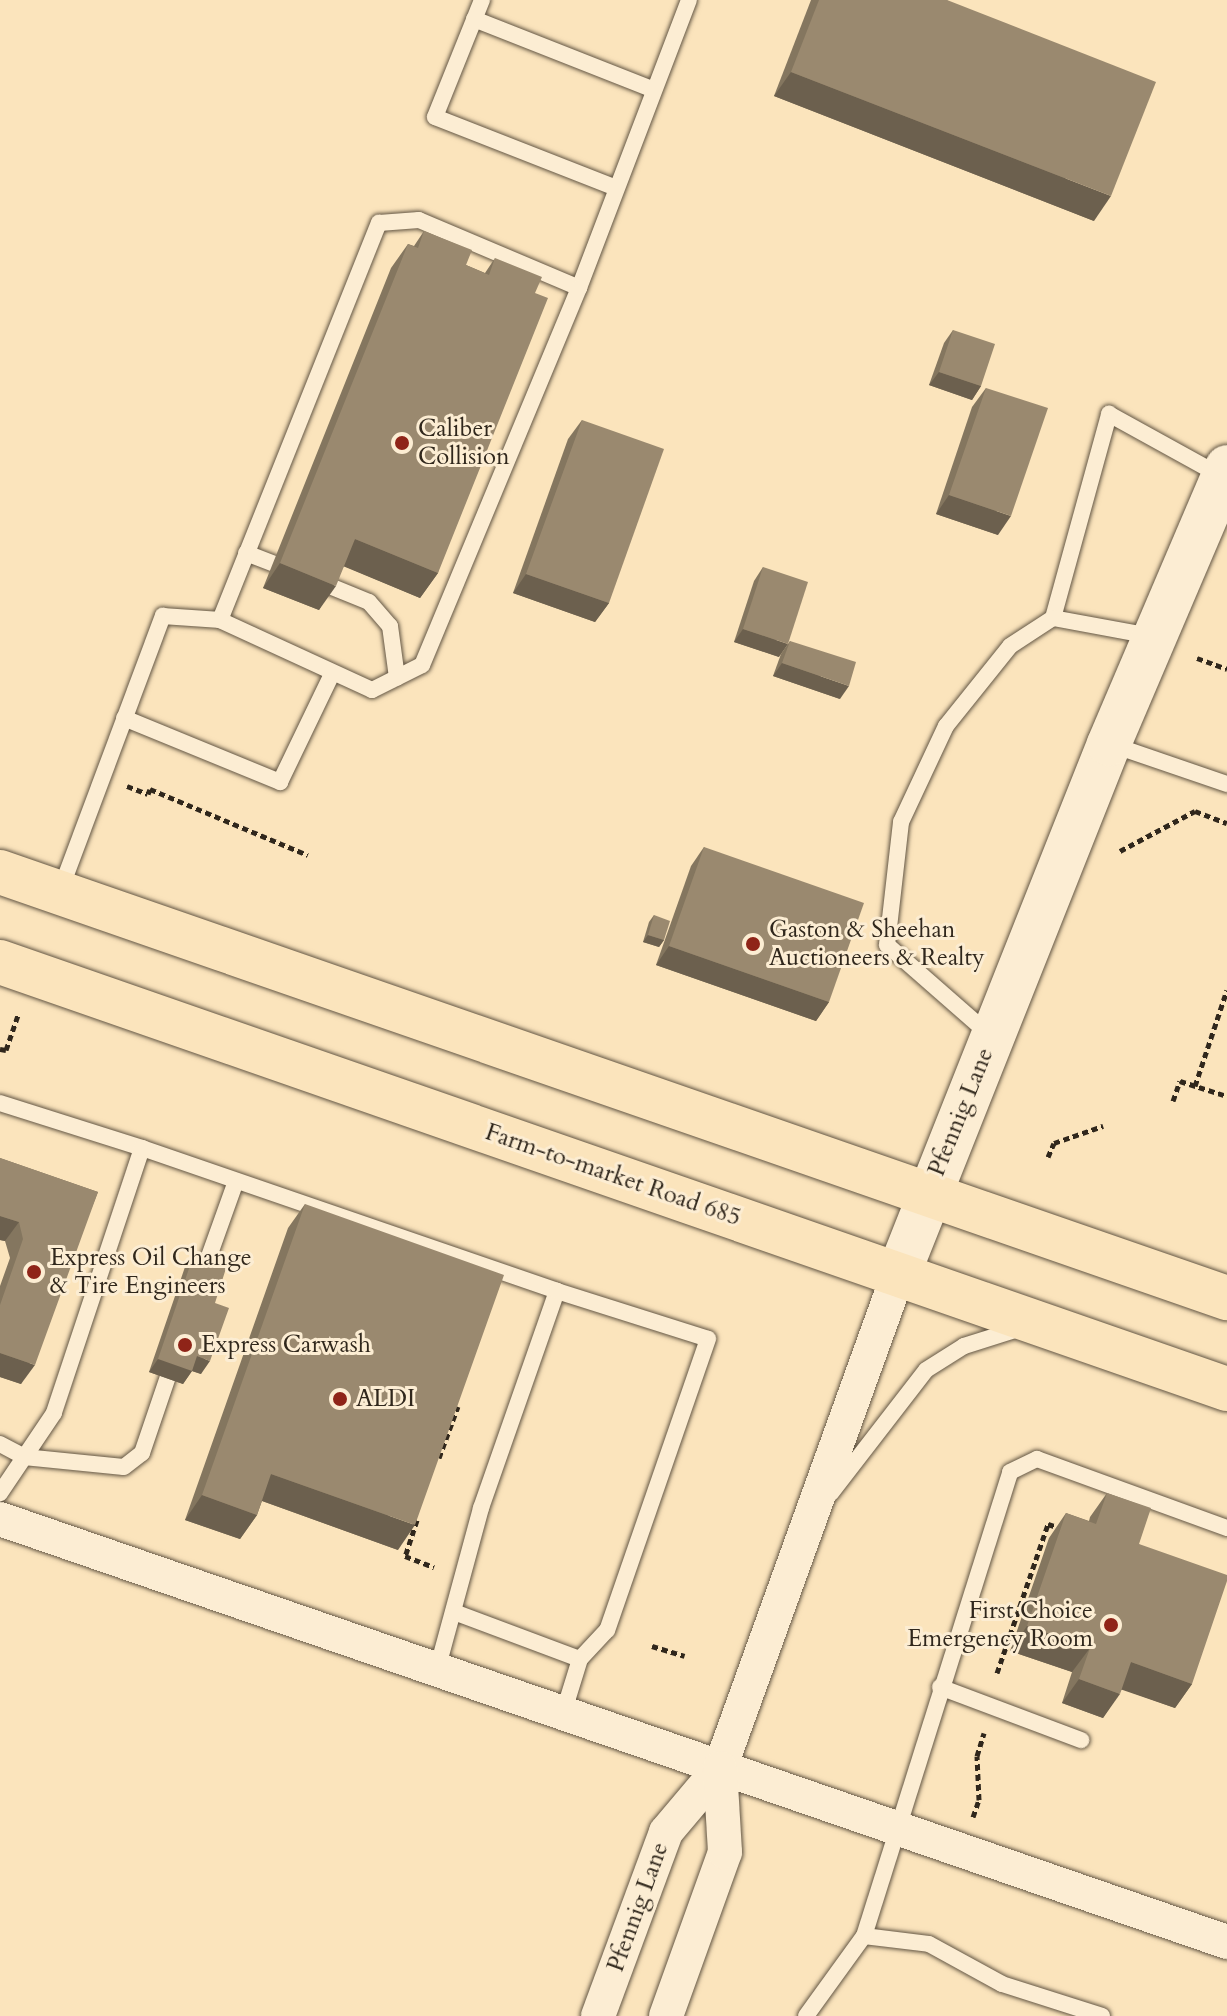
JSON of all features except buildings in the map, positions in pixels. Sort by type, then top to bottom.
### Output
[{"type":"main road","points":[[0,872],[1227,1298]]},
{"type":"main road","name":"Farm-to-market Road 685","points":[[0,962],[1227,1389]]},
{"type":"street","name":"Pfennig Lane","points":[[598,2016],[666,1832],[720,1768],[804,1529],[929,1193],[1109,744],[1225,472]]},
{"type":"street","points":[[0,1519],[1227,1942]]},
{"type":"street","name":"Pfennig Lane","points":[[666,2016],[725,1852],[720,1768]]},
{"type":"lane","points":[[482,0],[435,117],[616,188]]},
{"type":"lane","points":[[59,892],[163,616],[220,620],[372,690],[422,665],[579,288],[689,0]]},
{"type":"lane","points":[[474,19],[654,90]]},
{"type":"lane","points":[[220,620],[379,223],[419,220],[579,288]]},
{"type":"lane","points":[[992,1037],[887,945],[901,822],[946,726],[1010,646],[1053,618],[1109,414],[1225,472]]},
{"type":"lane","points":[[246,553],[369,602],[390,626],[397,678]]},
{"type":"lane","points":[[1053,618],[1155,637]]},
{"type":"lane","points":[[124,718],[280,782],[332,674]]},
{"type":"lane","points":[[1109,744],[1227,784]]},
{"type":"lane","points":[[0,1103],[708,1339],[607,1630],[580,1659],[563,1714]]},
{"type":"lane","points":[[0,1493],[54,1413],[142,1148]]},
{"type":"lane","points":[[195,1297],[236,1181]]},
{"type":"lane","points":[[437,1670],[481,1508],[557,1291]]},
{"type":"lane","points":[[804,1529],[926,1370],[964,1346],[1040,1324]]},
{"type":"lane","points":[[0,1444],[24,1457],[124,1467],[142,1453],[181,1338]]},
{"type":"lane","points":[[806,2016],[864,1936],[895,1828],[1010,1472],[1037,1459],[1227,1528]]},
{"type":"lane","points":[[454,1612],[580,1659]]},
{"type":"lane","points":[[940,1687],[1081,1740]]},
{"type":"lane","points":[[864,1936],[929,1944],[1002,1984],[1102,2016]]},
{"type":"path","points":[[1197,658],[1227,669]]},
{"type":"path","points":[[119,801],[125,786],[148,794],[150,789],[308,855]]},
{"type":"path","points":[[1120,851],[1195,811],[1227,823]]},
{"type":"path","points":[[1195,1086],[1227,990]]},
{"type":"path","points":[[0,1049],[6,1050],[18,1015]]},
{"type":"path","points":[[1173,1101],[1180,1081],[1227,1096]]},
{"type":"path","points":[[1048,1157],[1054,1143],[1103,1126]]},
{"type":"path","points":[[436,1466],[458,1406]]},
{"type":"path","points":[[421,1511],[405,1556],[434,1567]]},
{"type":"path","points":[[997,1673],[1048,1524],[1063,1529]]},
{"type":"path","points":[[652,1646],[685,1656]]},
{"type":"path","points":[[972,1820],[979,1800],[977,1756],[985,1728]]},
{"type":"place","name":"Caliber Collision","points":[[402,443]]},
{"type":"place","name":"Gaston & Sheehan Auctioneers & Realty","points":[[753,944]]},
{"type":"place","name":"Express Oil Change & Tire Engineers","points":[[34,1272]]},
{"type":"place","name":"Express Carwash","points":[[185,1345]]},
{"type":"place","name":"ALDI","points":[[340,1399]]},
{"type":"place","name":"First Choice Emergency Room","points":[[1111,1625]]}]
